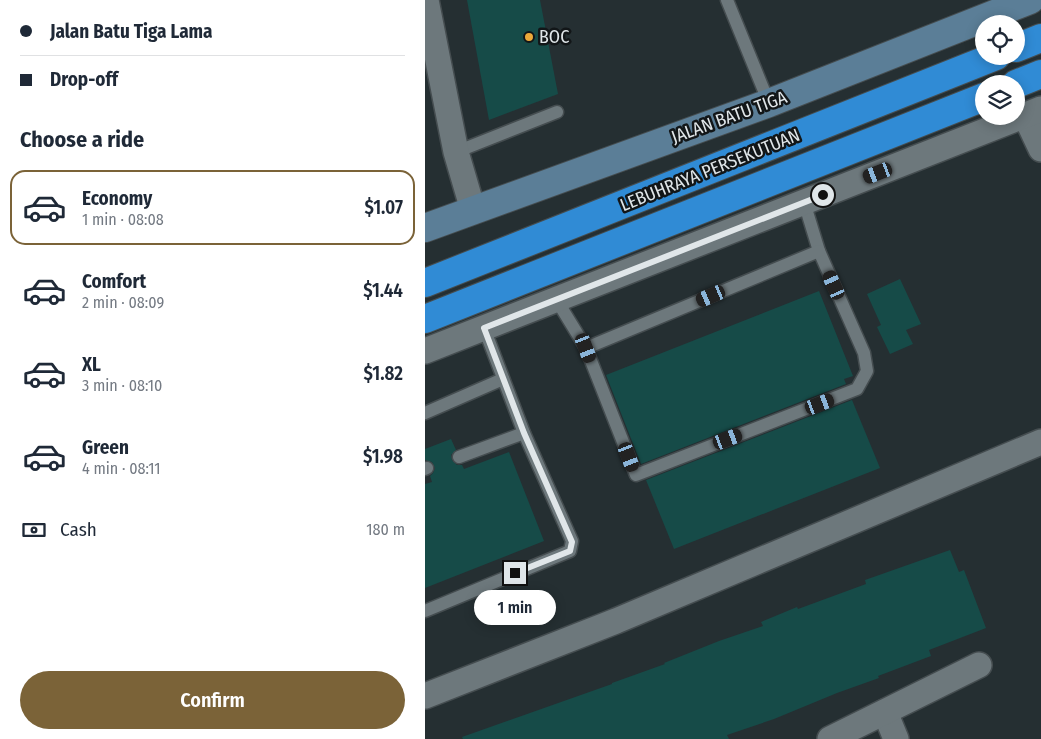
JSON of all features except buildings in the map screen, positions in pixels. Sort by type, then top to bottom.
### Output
[{"type":"highway","points":[[1025,44],[1041,38]]},
{"type":"highway","name":"LEBUHRAYA PERSEKUTUAN","points":[[425,283],[975,64]]},
{"type":"highway","points":[[1025,80],[1041,74]]},
{"type":"highway","name":"LEBUHRAYA PERSEKUTUAN","points":[[425,319],[975,100]]},
{"type":"street","points":[[426,0],[456,152],[473,210]]},
{"type":"street","name":"JALAN BATU TIGA","points":[[425,228],[769,103],[1030,0]]},
{"type":"street","points":[[425,352],[1033,112],[1041,149]]},
{"type":"street","points":[[425,696],[616,621],[1041,442]]},
{"type":"street","points":[[830,739],[979,665]]},
{"type":"street","points":[[885,712],[896,739]]},
{"type":"lane","points":[[727,0],[769,103]]},
{"type":"lane","points":[[456,152],[557,112]]},
{"type":"lane","points":[[556,299],[586,348],[636,475],[857,389],[867,371],[864,353],[819,251],[804,202]]},
{"type":"lane","points":[[586,348],[819,251]]},
{"type":"lane","points":[[425,611],[570,551],[572,542],[524,433],[484,328]]},
{"type":"lane","points":[[425,413],[503,378]]},
{"type":"lane","points":[[459,457],[524,433]]},
{"type":"place","name":"BOC","points":[[529,37]]},
{"type":"route","points":[[515,573],[570,551],[572,542],[524,433],[484,328],[823,195]]}]
